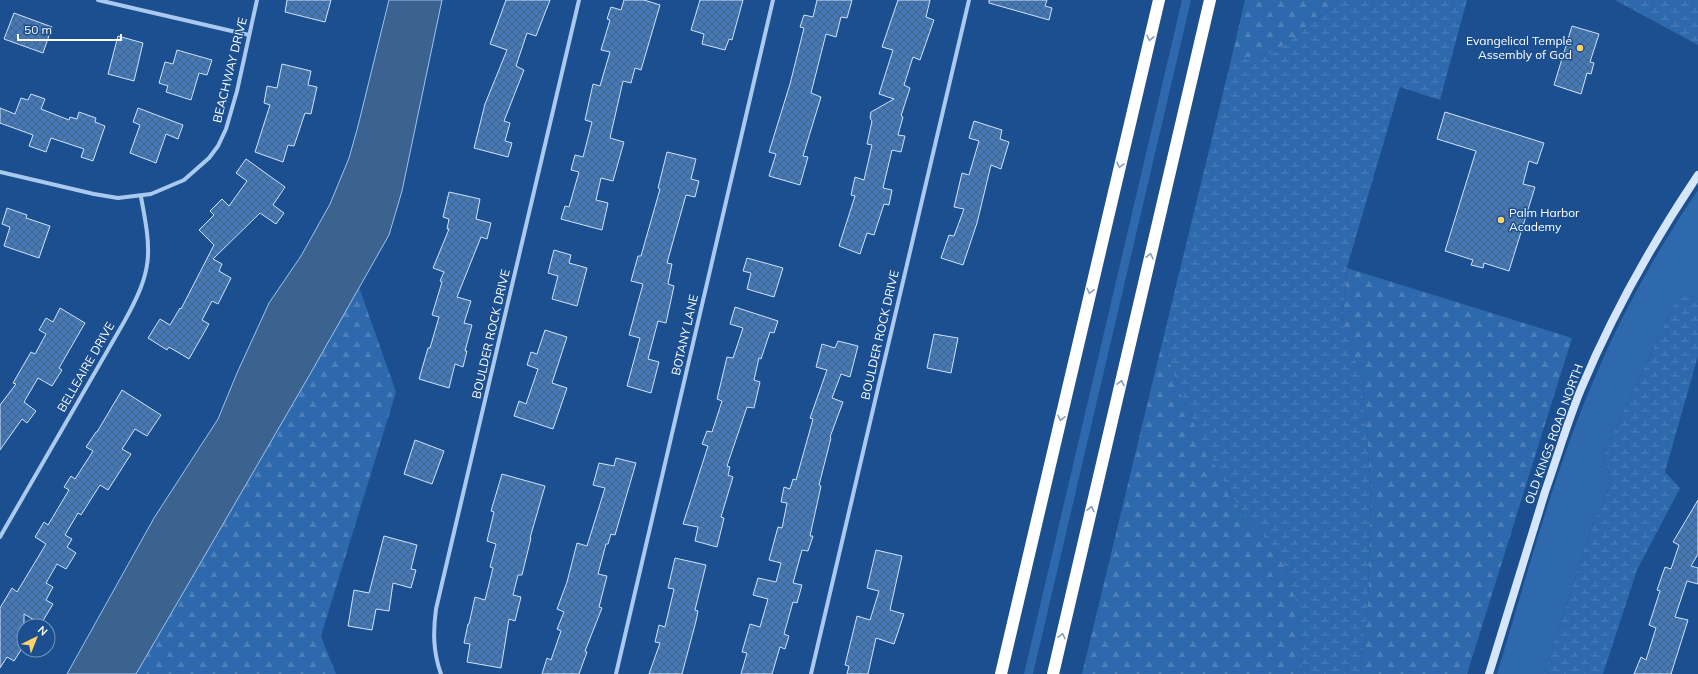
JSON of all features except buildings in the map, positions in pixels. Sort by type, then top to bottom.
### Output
[{"type":"highway","points":[[1001,674],[1159,0]]},
{"type":"highway","points":[[1053,674],[1210,0]]},
{"type":"street","points":[[98,0],[249,35]]},
{"type":"street","name":"BEACHWAY DRIVE","points":[[0,172],[107,197],[118,198],[141,197],[161,191],[184,180],[209,158],[218,146],[231,115],[257,0]]},
{"type":"street","name":"BOULDER ROCK DRIVE","points":[[441,674],[435,651],[434,638],[436,609],[579,0]]},
{"type":"street","name":"BOTANY LANE","points":[[616,674],[773,0]]},
{"type":"street","name":"BOULDER ROCK DRIVE","points":[[811,674],[969,0]]},
{"type":"street","name":"OLD KINGS ROAD NORTH","points":[[1489,674],[1561,444],[1581,390],[1597,354],[1637,275],[1698,175]]},
{"type":"street","name":"BELLEAIRE DRIVE","points":[[0,536],[124,322],[141,287],[147,270],[149,248],[141,197]]},
{"type":"green space","points":[[1182,0],[1191,0],[1033,674],[1024,674]]},
{"type":"green space","points":[[1245,0],[1338,0],[1336,4],[1274,53],[1231,60]]},
{"type":"green space","points":[[1338,0],[1467,0],[1440,100],[1400,87],[1347,267],[1342,323],[1362,378],[1371,490],[1368,599],[1360,674],[1302,674],[1299,610],[1282,559],[1237,505],[1204,446],[1177,385],[1163,339],[1231,60],[1274,53],[1336,4]]},
{"type":"green space","points":[[1615,0],[1698,0],[1698,45]]},
{"type":"green space","points":[[1698,190],[1698,299],[1689,296],[1674,305],[1606,449],[1604,461],[1611,478],[1608,491],[1592,526],[1544,674],[1497,674],[1555,482],[1568,444],[1598,370],[1644,277]]},
{"type":"green space","points":[[1347,268],[1572,338],[1467,674],[1360,674],[1368,599],[1371,490],[1362,378],[1342,324]]},
{"type":"green space","points":[[359,287],[396,392],[321,636],[336,674],[136,674]]},
{"type":"green space","points":[[1689,296],[1698,299],[1698,356],[1665,472],[1680,488],[1637,570],[1603,674],[1544,674],[1592,526],[1608,491],[1611,478],[1604,461],[1606,449],[1674,305],[1680,298]]},
{"type":"green space","points":[[1163,339],[1177,385],[1204,446],[1237,505],[1282,559],[1299,610],[1302,674],[1082,674]]},
{"type":"shaded area","points":[[389,0],[442,0],[402,191],[389,235],[136,674],[67,674],[154,518],[218,419],[269,303],[301,256],[330,204],[349,158]]},
{"type":"place","name":"Evangelical Temple Assembly of God","points":[[1580,48]]},
{"type":"place","name":"Palm Harbor Academy","points":[[1501,220]]}]
